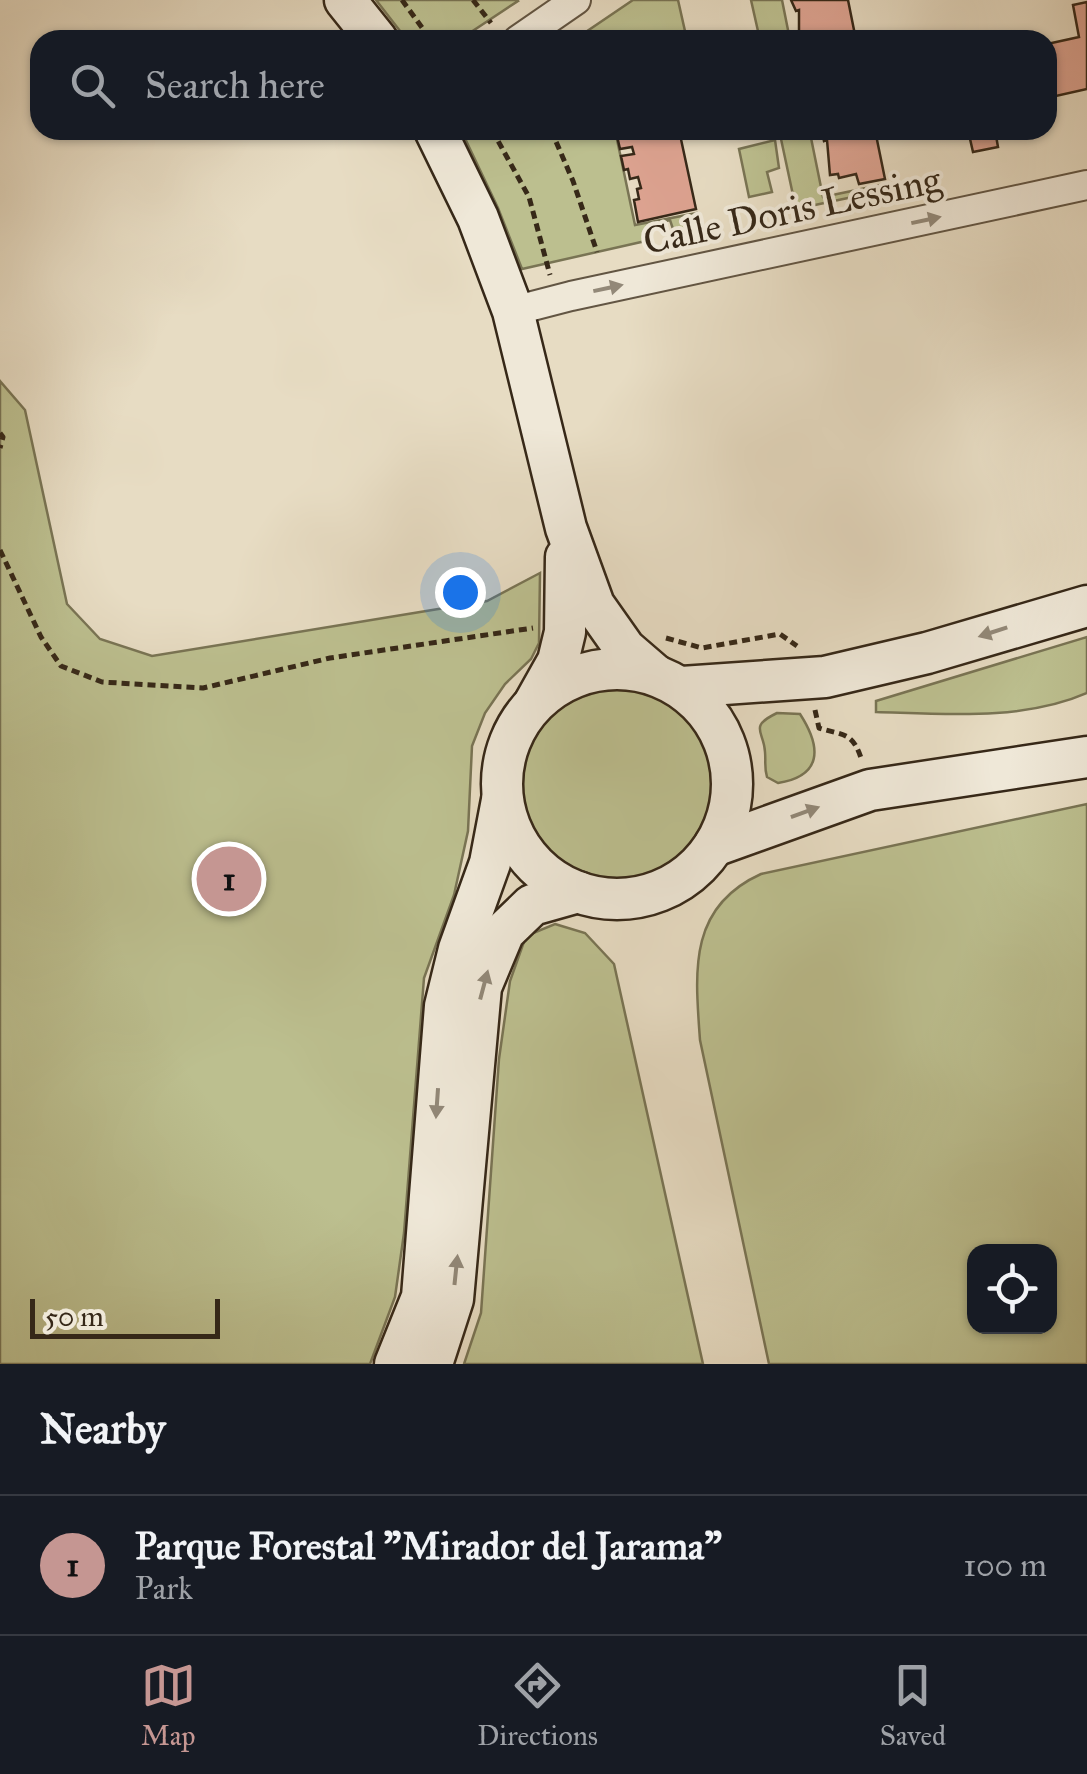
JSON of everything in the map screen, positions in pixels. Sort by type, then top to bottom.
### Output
[{"type":"main road","points":[[346,0],[369,30]]},
{"type":"main road","points":[[440,140],[478,218],[513,311],[566,528],[594,605],[625,649],[708,712],[726,743],[733,778],[729,814],[714,846],[690,873],[660,892],[625,898],[601,898],[578,892],[550,877],[527,855],[511,827],[503,796]]},
{"type":"main road","points":[[395,1364],[422,1297],[445,1006],[459,949],[490,862],[503,796],[504,763],[515,731],[558,660],[565,632],[566,528]]},
{"type":"main road","points":[[534,704],[561,684],[592,671],[623,668],[668,681],[807,678],[928,654],[1087,606]]},
{"type":"main road","points":[[714,846],[870,790],[1087,757]]},
{"type":"main road","points":[[432,1364],[453,1298],[482,987],[504,932],[532,905],[578,892]]},
{"type":"street","points":[[532,30],[576,0]]},
{"type":"street","name":"Calle Doris Lessing","points":[[513,311],[1087,185]]},
{"type":"path","points":[[402,0],[424,30]]},
{"type":"path","points":[[474,0],[490,23]]},
{"type":"path","points":[[498,140],[529,196],[556,300]]},
{"type":"path","points":[[555,140],[597,252]]},
{"type":"path","points":[[0,433],[0,448]]},
{"type":"path","points":[[0,550],[40,637],[62,666],[102,682],[203,688],[330,658],[535,628]]},
{"type":"path","points":[[658,634],[670,642],[702,648],[780,634],[798,647],[819,728],[848,736],[856,743],[870,790]]},
{"type":"green space","points":[[376,0],[518,1],[474,30],[399,30]]},
{"type":"green space","points":[[633,0],[678,0],[685,30],[589,30]]},
{"type":"green space","points":[[751,0],[782,0],[788,30],[758,30]]},
{"type":"green space","points":[[466,140],[617,140],[635,225],[697,213],[702,229],[675,235],[670,220],[647,226],[650,240],[522,269]]},
{"type":"green space","points":[[775,140],[779,168],[767,172],[772,192],[749,197],[739,149]]},
{"type":"green space","points":[[781,140],[811,140],[823,197],[885,184],[886,188],[914,184],[796,209]]},
{"type":"green space","points":[[0,381],[25,410],[67,604],[100,639],[152,656],[487,601],[540,573],[539,643],[531,659],[505,684],[485,713],[472,746],[468,831],[454,895],[424,978],[404,1233],[395,1297],[370,1364],[0,1364]]},
{"type":"green space","points":[[1087,637],[1087,693],[1063,702],[983,714],[876,712],[876,701]]},
{"type":"green space","points":[[616,687],[653,694],[685,715],[706,747],[713,784],[706,821],[685,853],[653,874],[616,881],[579,874],[547,853],[526,821],[519,784],[526,747],[547,715],[579,694]]},
{"type":"green space","points":[[777,713],[800,714],[814,749],[814,759],[803,774],[778,783],[767,777],[760,730],[763,722]]},
{"type":"green space","points":[[1087,804],[1087,1364],[769,1364],[700,1040],[697,990],[701,944],[720,904],[761,874]]},
{"type":"green space","points":[[555,924],[585,933],[614,964],[703,1364],[464,1364],[481,1313],[499,1059],[510,981],[526,936]]},
{"type":"building","points":[[791,0],[848,0],[854,30],[799,30],[799,10]]},
{"type":"building","points":[[1087,2],[1087,89],[1057,96],[1057,42],[1079,37],[1073,5]]},
{"type":"building","points":[[618,140],[681,140],[696,209],[638,222],[634,200],[639,199],[637,189],[641,188],[638,177],[630,179],[628,169],[624,170],[621,156],[634,154],[632,147],[620,149]]},
{"type":"building","points":[[827,140],[877,140],[885,179],[859,184],[856,174],[839,178],[838,174],[830,175]]},
{"type":"building","points":[[970,140],[997,140],[998,147],[973,152]]},
{"type":"place","name":"Parque Forestal \"Mirador del Jarama\"","points":[[229,879]]}]
